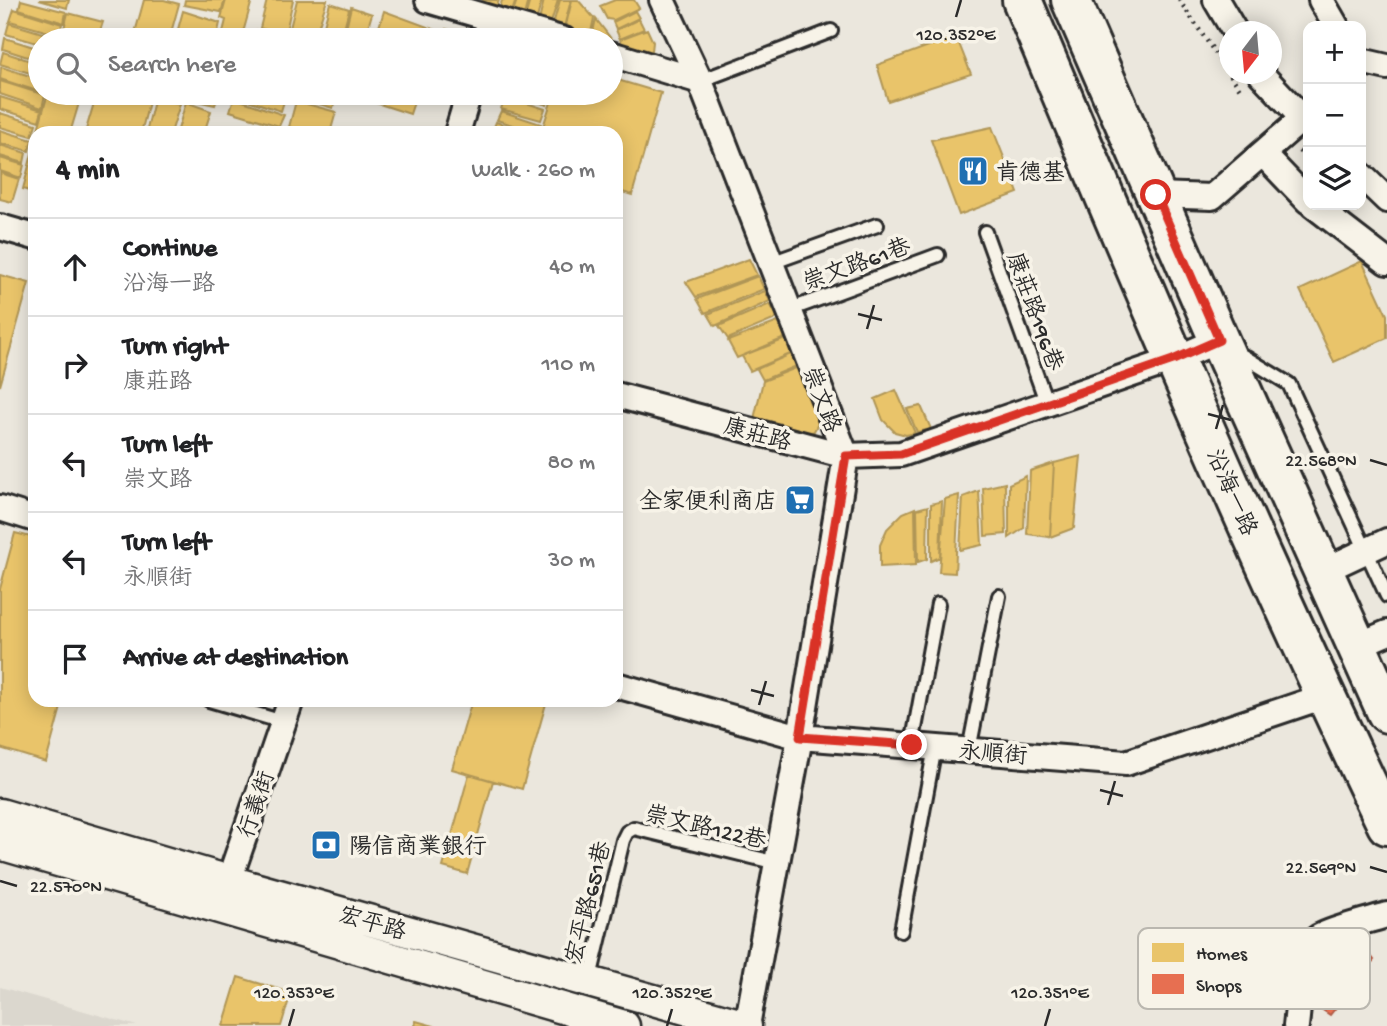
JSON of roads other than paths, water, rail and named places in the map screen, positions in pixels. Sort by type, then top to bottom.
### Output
[{"type":"main road","name":"沿海一路","points":[[1022,0],[1173,360],[1325,696],[1387,825]]},
{"type":"main road","points":[[1071,0],[1322,571],[1372,639],[1387,713]]},
{"type":"street","points":[[428,0],[486,28]]},
{"type":"street","name":"崇文路","points":[[663,0],[700,80],[846,456],[800,737],[747,1026]]},
{"type":"street","points":[[1216,0],[1228,21]]},
{"type":"street","points":[[1321,0],[1333,21]]},
{"type":"street","points":[[623,58],[700,80]]},
{"type":"street","points":[[1366,62],[1387,67]]},
{"type":"street","points":[[1271,84],[1303,118]]},
{"type":"street","points":[[459,126],[465,105]]},
{"type":"street","points":[[1156,195],[1212,197],[1303,123]]},
{"type":"street","points":[[1263,154],[1303,196]]},
{"type":"street","points":[[1366,180],[1387,200]]},
{"type":"street","points":[[1319,210],[1387,262]]},
{"type":"street","points":[[0,227],[28,235]]},
{"type":"street","name":"康莊路","points":[[623,397],[846,456],[901,454],[1173,360],[1219,340]]},
{"type":"street","points":[[0,508],[28,517]]},
{"type":"street","points":[[1322,571],[1377,546]]},
{"type":"street","name":"永順街","points":[[623,687],[800,737],[1126,763],[1325,696]]},
{"type":"street","name":"行義街","points":[[224,894],[287,711]]},
{"type":"street","name":"宏平路","points":[[0,814],[224,894],[624,1026]]},
{"type":"street","name":"宏平路","points":[[0,844],[224,894],[589,983],[747,1026]]},
{"type":"street","points":[[1346,928],[1387,915]]},
{"type":"lane","points":[[700,80],[831,31]]},
{"type":"lane","points":[[771,263],[877,225]]},
{"type":"lane","name":"康莊路196巷","points":[[985,232],[1047,404]]},
{"type":"lane","name":"崇文路61巷","points":[[789,310],[938,256]]},
{"type":"lane","points":[[1219,340],[1289,384],[1377,546],[1387,596]]},
{"type":"lane","points":[[969,750],[999,596]]},
{"type":"lane","points":[[901,931],[938,604]]},
{"type":"lane","points":[[259,707],[287,711]]},
{"type":"lane","name":"崇文路122巷","points":[[627,832],[634,828],[777,863]]},
{"type":"lane","name":"宏平路651巷","points":[[589,983],[627,832]]},
{"type":"place","name":"肯德基","points":[[973,171]]},
{"type":"place","name":"全家便利商店","points":[[800,500]]},
{"type":"place","name":"陽信商業銀行","points":[[326,845]]}]
